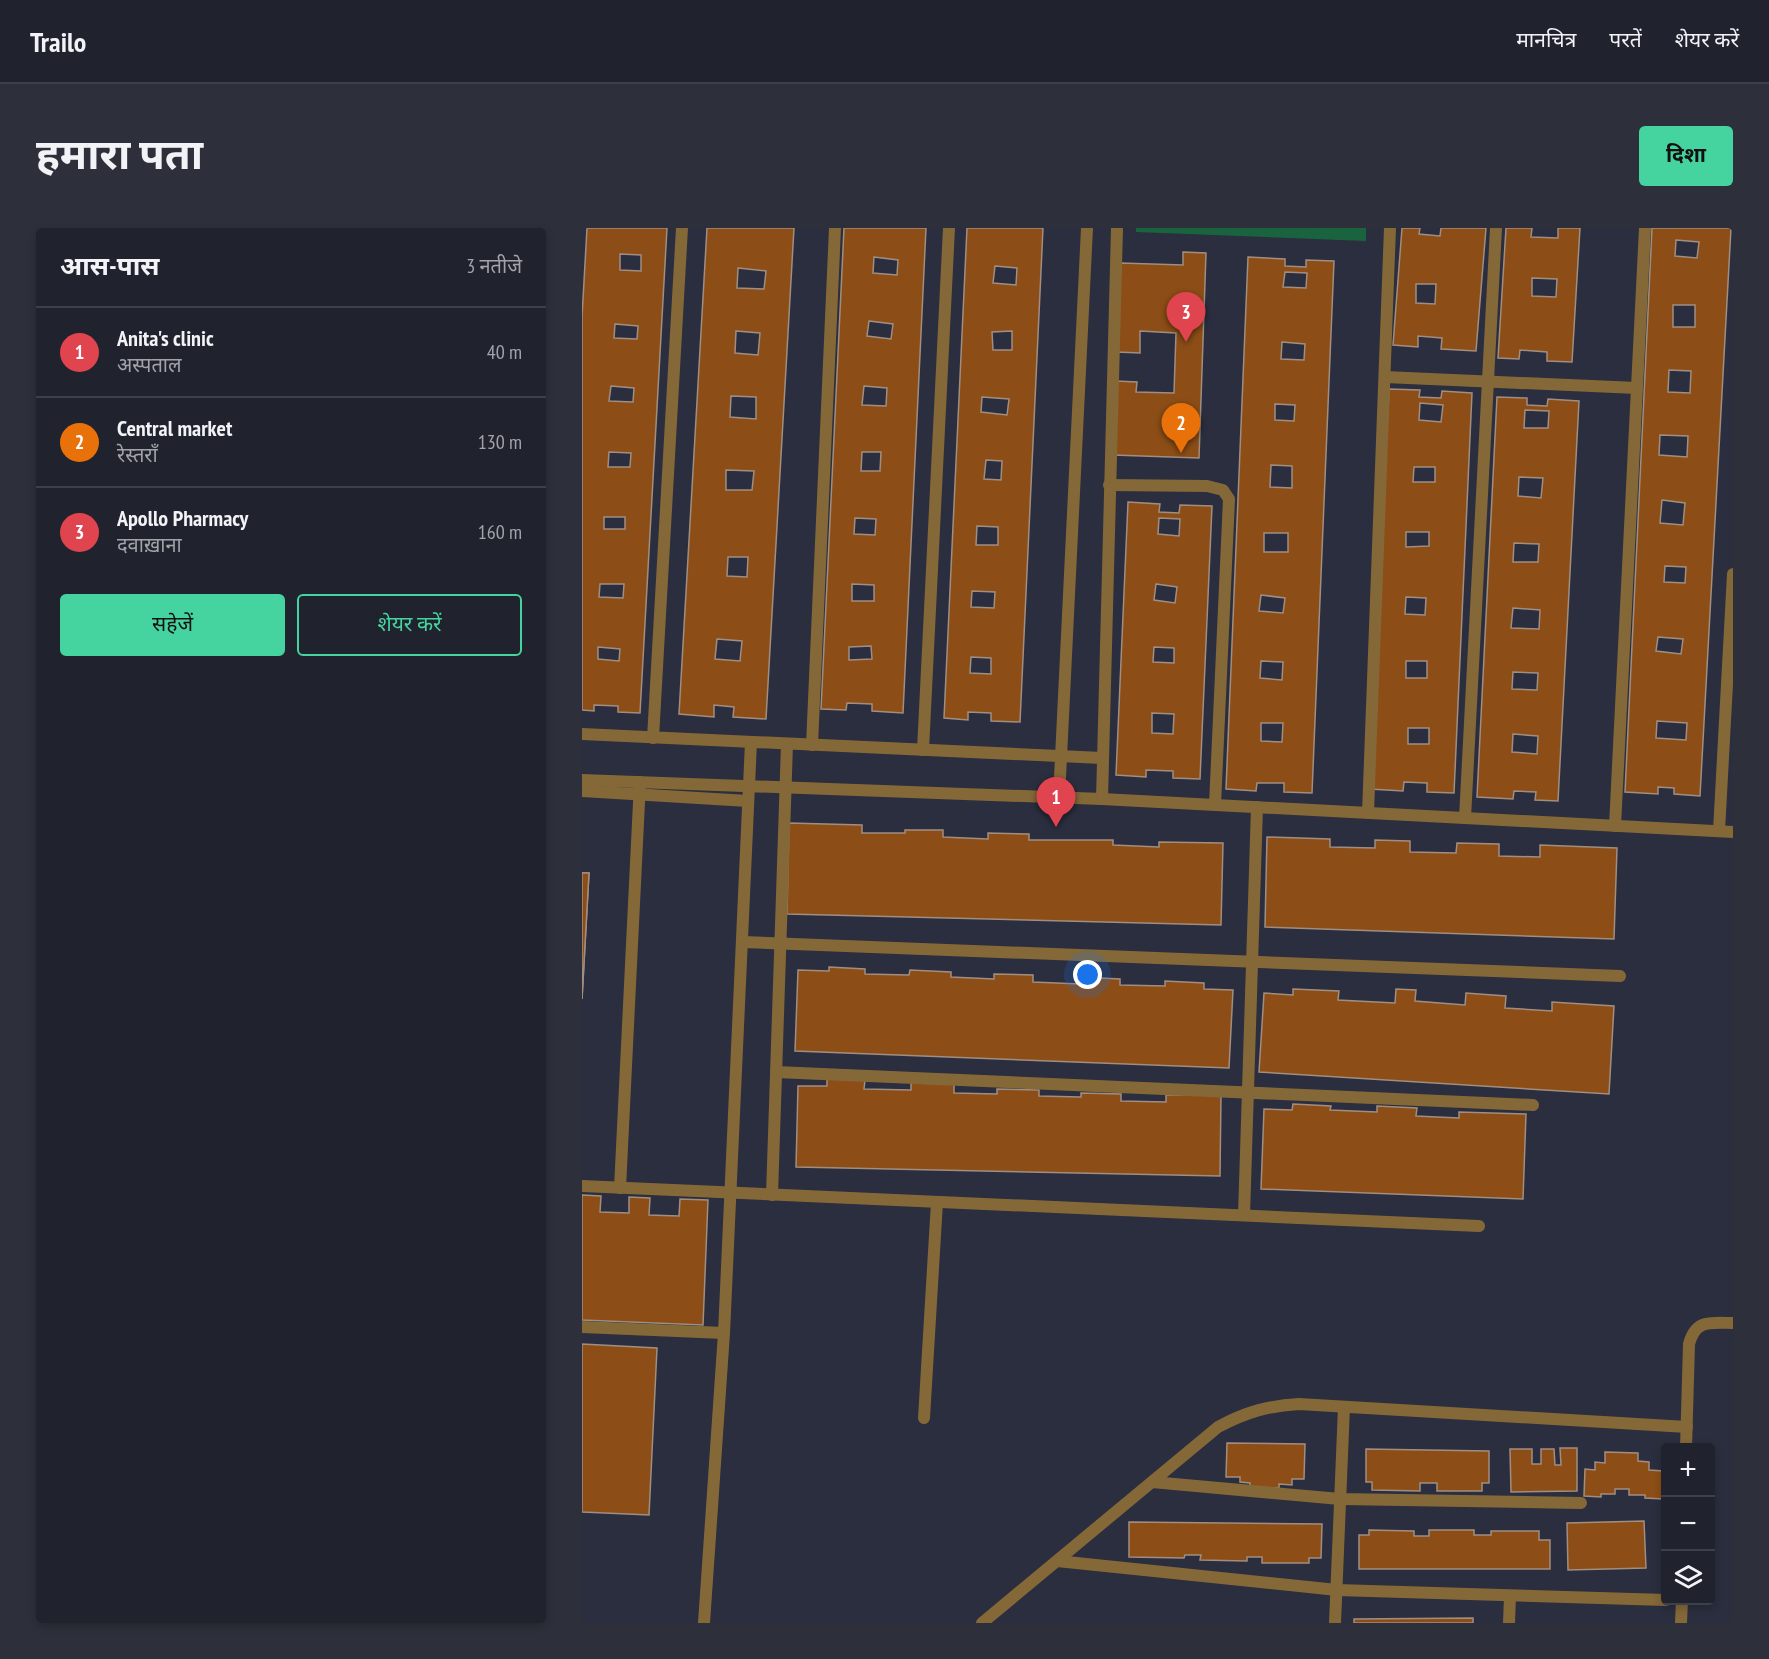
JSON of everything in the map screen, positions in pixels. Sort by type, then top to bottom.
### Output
[{"type":"street","points":[[653,738],[682,228]]},
{"type":"street","points":[[812,745],[835,228]]},
{"type":"street","points":[[923,750],[949,228]]},
{"type":"street","points":[[1059,798],[1087,228]]},
{"type":"street","points":[[1102,799],[1117,228]]},
{"type":"street","points":[[1368,813],[1390,228]]},
{"type":"street","points":[[1465,818],[1496,228]]},
{"type":"street","points":[[1615,826],[1645,228]]},
{"type":"street","points":[[1385,377],[1637,388]]},
{"type":"street","points":[[1109,485],[1207,486],[1223,490],[1229,499],[1215,805]]},
{"type":"street","points":[[1719,831],[1733,574]]},
{"type":"street","points":[[582,734],[1102,758]]},
{"type":"street","points":[[704,1623],[724,1333],[751,742]]},
{"type":"street","points":[[772,1195],[787,744]]},
{"type":"street","points":[[582,780],[748,801]]},
{"type":"street","points":[[582,791],[640,788],[786,787],[1102,799],[1733,832]]},
{"type":"street","points":[[620,1188],[640,788]]},
{"type":"street","points":[[1244,1215],[1257,807]]},
{"type":"street","points":[[742,942],[1620,976]]},
{"type":"street","points":[[776,1072],[1533,1105]]},
{"type":"street","points":[[582,1186],[1479,1226]]},
{"type":"street","points":[[924,1418],[937,1202]]},
{"type":"street","points":[[1686,1443],[1689,1344],[1692,1332],[1702,1324],[1733,1323]]},
{"type":"street","points":[[582,1327],[724,1333]]},
{"type":"street","points":[[982,1623],[1218,1427],[1240,1415],[1270,1406],[1299,1404],[1687,1427]]},
{"type":"street","points":[[1335,1623],[1344,1407]]},
{"type":"street","points":[[1152,1482],[1340,1499],[1581,1503]]},
{"type":"street","points":[[1057,1561],[1337,1590],[1661,1600]]},
{"type":"street","points":[[1509,1623],[1510,1596]]},
{"type":"street","points":[[1681,1623],[1682,1605]]},
{"type":"green space","points":[[1136,228],[1366,228],[1366,241],[1136,232]]},
{"type":"building","points":[[587,228],[667,228],[640,713],[618,712],[618,706],[594,705],[594,711],[582,710],[582,317]],"holes":[[[620,254],[641,255],[641,271],[620,270]],[[615,324],[638,326],[637,339],[614,338]],[[611,386],[634,388],[633,402],[609,401]],[[609,452],[631,453],[630,467],[608,467]],[[604,517],[625,517],[625,529],[604,529]],[[600,584],[624,584],[623,598],[599,597]],[[598,647],[620,649],[619,661],[598,659]]]},
{"type":"building","points":[[707,228],[794,228],[766,719],[733,717],[734,707],[714,705],[714,717],[679,714]],"holes":[[[738,268],[766,271],[764,289],[737,288]],[[736,331],[760,333],[758,355],[735,353]],[[731,396],[756,397],[756,419],[730,417]],[[726,470],[754,471],[752,490],[726,490]],[[728,557],[748,557],[747,577],[727,576]],[[717,639],[742,641],[740,661],[715,659]]]},
{"type":"building","points":[[844,228],[926,228],[903,713],[872,711],[872,704],[847,703],[846,710],[821,709]],"holes":[[[874,257],[898,260],[897,275],[873,273]],[[869,321],[893,324],[891,339],[867,336]],[[864,386],[887,388],[886,406],[862,405]],[[862,452],[881,452],[880,471],[861,471]],[[855,518],[876,519],[875,535],[854,534]],[[852,584],[874,585],[874,601],[852,601]],[[871,646],[872,659],[849,660],[849,647]]]},
{"type":"building","points":[[967,228],[1043,228],[1020,722],[991,721],[991,713],[968,712],[968,720],[944,718]],"holes":[[[995,266],[1017,268],[1016,285],[993,283]],[[1012,331],[1012,350],[993,350],[992,332]],[[982,397],[1009,399],[1007,415],[981,412]],[[986,460],[1002,461],[1001,480],[984,479]],[[977,526],[998,527],[998,545],[976,545]],[[972,591],[995,592],[994,608],[971,607]],[[971,657],[991,658],[991,674],[970,673]]]},
{"type":"building","points":[[1402,228],[1420,228],[1419,234],[1440,236],[1441,228],[1486,228],[1476,351],[1441,349],[1442,338],[1418,336],[1418,347],[1393,345]],"holes":[[[1416,284],[1436,284],[1435,304],[1416,303]]]},
{"type":"building","points":[[1506,228],[1532,228],[1531,237],[1558,238],[1558,228],[1580,228],[1572,362],[1547,361],[1547,352],[1520,350],[1519,359],[1498,358]],"holes":[[[1532,278],[1557,279],[1556,297],[1532,296]]]},
{"type":"building","points":[[1652,228],[1731,228],[1700,796],[1674,794],[1674,788],[1658,787],[1658,794],[1625,792]],"holes":[[[1676,240],[1699,242],[1697,258],[1675,256]],[[1673,305],[1695,305],[1695,327],[1673,327]],[[1669,370],[1691,371],[1690,393],[1668,392]],[[1660,435],[1688,436],[1687,457],[1659,455]],[[1662,500],[1685,503],[1683,525],[1660,523]],[[1665,566],[1686,567],[1685,583],[1664,582]],[[1658,637],[1683,639],[1681,654],[1656,651]],[[1657,721],[1687,723],[1686,740],[1656,738]]]},
{"type":"building","points":[[1183,252],[1206,253],[1199,458],[1113,455],[1116,381],[1137,382],[1136,392],[1174,393],[1176,333],[1140,331],[1140,353],[1117,352],[1121,263],[1183,265]]},
{"type":"building","points":[[1248,257],[1285,259],[1285,266],[1306,267],[1306,260],[1334,261],[1312,793],[1284,792],[1284,783],[1257,783],[1256,791],[1226,789]],"holes":[[[1285,272],[1307,273],[1306,288],[1283,287]],[[1282,342],[1305,344],[1304,360],[1281,359]],[[1275,404],[1295,405],[1294,421],[1275,420]],[[1271,465],[1292,466],[1292,488],[1270,487]],[[1264,533],[1288,533],[1288,552],[1264,552]],[[1261,595],[1285,598],[1283,613],[1259,611]],[[1261,661],[1283,662],[1282,680],[1260,678]],[[1261,723],[1283,723],[1282,742],[1261,741]]]},
{"type":"building","points":[[1389,389],[1420,390],[1419,397],[1441,398],[1442,391],[1472,393],[1454,793],[1427,792],[1427,783],[1404,782],[1403,791],[1370,789]],"holes":[[[1420,403],[1443,405],[1441,422],[1419,420]],[[1414,467],[1435,467],[1435,482],[1413,482]],[[1406,532],[1429,532],[1429,546],[1406,547]],[[1406,597],[1426,598],[1425,615],[1405,614]],[[1406,661],[1427,661],[1427,678],[1406,678]],[[1408,728],[1429,728],[1429,744],[1408,744]]]},
{"type":"building","points":[[1497,397],[1527,398],[1527,405],[1547,406],[1548,399],[1579,401],[1558,801],[1535,800],[1536,792],[1514,791],[1513,799],[1477,797]],"holes":[[[1525,410],[1549,411],[1548,428],[1524,428]],[[1519,477],[1543,478],[1541,498],[1518,496]],[[1514,543],[1539,544],[1538,562],[1513,562]],[[1513,608],[1540,610],[1539,629],[1511,628]],[[1513,672],[1538,673],[1537,690],[1512,689]],[[1513,734],[1538,736],[1537,754],[1512,752]]]},
{"type":"building","points":[[1128,502],[1160,504],[1159,512],[1179,513],[1180,505],[1212,506],[1200,779],[1173,778],[1173,771],[1146,770],[1146,777],[1116,775]],"holes":[[[1159,518],[1180,519],[1179,536],[1158,534]],[[1156,584],[1177,587],[1175,603],[1154,600]],[[1154,647],[1174,648],[1174,663],[1153,662]],[[1152,713],[1174,714],[1173,734],[1152,733]]]},
{"type":"building","points":[[789,823],[862,825],[862,833],[943,830],[943,837],[988,839],[988,833],[1029,834],[1029,840],[1113,840],[1113,845],[1159,847],[1159,842],[1223,843],[1221,925],[787,914]]},
{"type":"building","points":[[1267,837],[1330,839],[1330,847],[1375,848],[1375,840],[1410,841],[1410,852],[1456,853],[1457,843],[1499,844],[1499,856],[1540,857],[1540,845],[1617,848],[1614,939],[1265,927]]},
{"type":"building","points":[[582,873],[589,873],[582,999]]},
{"type":"building","points":[[582,873],[589,873],[582,999]]},
{"type":"building","points":[[829,967],[865,969],[865,974],[909,975],[910,970],[951,972],[951,977],[994,979],[994,974],[1033,975],[1033,982],[1080,984],[1080,977],[1120,979],[1120,985],[1165,986],[1165,981],[1204,983],[1204,989],[1233,990],[1229,1068],[795,1051],[798,970],[829,971]]},
{"type":"building","points":[[1293,989],[1339,991],[1338,1000],[1395,1003],[1396,989],[1416,990],[1415,1001],[1465,1005],[1466,993],[1506,996],[1505,1008],[1552,1011],[1552,1002],[1614,1006],[1609,1094],[1259,1072],[1264,993],[1293,995]]},
{"type":"building","points":[[827,1079],[865,1080],[864,1089],[911,1090],[911,1083],[954,1084],[954,1093],[997,1094],[997,1089],[1039,1090],[1039,1096],[1081,1097],[1081,1093],[1121,1094],[1121,1101],[1166,1102],[1166,1095],[1221,1095],[1220,1176],[796,1167],[798,1086],[827,1086]]},
{"type":"building","points":[[1293,1104],[1331,1106],[1330,1110],[1377,1112],[1377,1106],[1417,1108],[1416,1116],[1459,1118],[1459,1112],[1526,1114],[1523,1199],[1261,1189],[1264,1109],[1292,1110]]},
{"type":"building","points":[[582,1195],[601,1196],[600,1212],[629,1213],[629,1197],[650,1198],[649,1215],[679,1216],[680,1199],[708,1200],[703,1325],[582,1320]]},
{"type":"building","points":[[582,1344],[657,1348],[649,1515],[582,1512]]},
{"type":"building","points":[[1227,1443],[1305,1444],[1304,1479],[1292,1479],[1292,1485],[1279,1484],[1279,1488],[1250,1488],[1250,1483],[1240,1482],[1240,1477],[1226,1477]]},
{"type":"building","points":[[1560,1448],[1577,1448],[1577,1491],[1511,1492],[1510,1449],[1532,1449],[1532,1464],[1541,1464],[1541,1449],[1554,1449],[1555,1465],[1561,1465]]},
{"type":"building","points":[[1366,1449],[1489,1451],[1489,1483],[1482,1483],[1482,1491],[1437,1491],[1437,1483],[1420,1483],[1420,1491],[1372,1490],[1372,1482],[1366,1482]]},
{"type":"building","points":[[1605,1452],[1638,1453],[1638,1461],[1649,1462],[1649,1470],[1661,1471],[1661,1499],[1645,1498],[1645,1495],[1629,1495],[1629,1489],[1615,1489],[1615,1494],[1601,1494],[1601,1497],[1584,1496],[1585,1469],[1595,1470],[1595,1462],[1605,1463]]},
{"type":"building","points":[[1644,1521],[1646,1568],[1568,1570],[1567,1523]]},
{"type":"building","points":[[1129,1522],[1322,1524],[1321,1558],[1309,1558],[1309,1563],[1262,1563],[1262,1557],[1247,1557],[1247,1561],[1200,1560],[1201,1555],[1185,1555],[1184,1558],[1129,1557]]},
{"type":"building","points":[[1369,1530],[1414,1531],[1414,1536],[1429,1536],[1429,1530],[1474,1530],[1474,1535],[1491,1535],[1491,1531],[1539,1531],[1539,1540],[1550,1540],[1550,1569],[1359,1569],[1359,1535],[1369,1535]]},
{"type":"building","points":[[1473,1618],[1473,1623],[1354,1623],[1354,1619]]},
{"type":"place","name":"Apollo Pharmacy","points":[[1186,342]]},
{"type":"place","name":"Central market","points":[[1181,453]]},
{"type":"place","name":"Anita's clinic","points":[[1056,827]]}]
